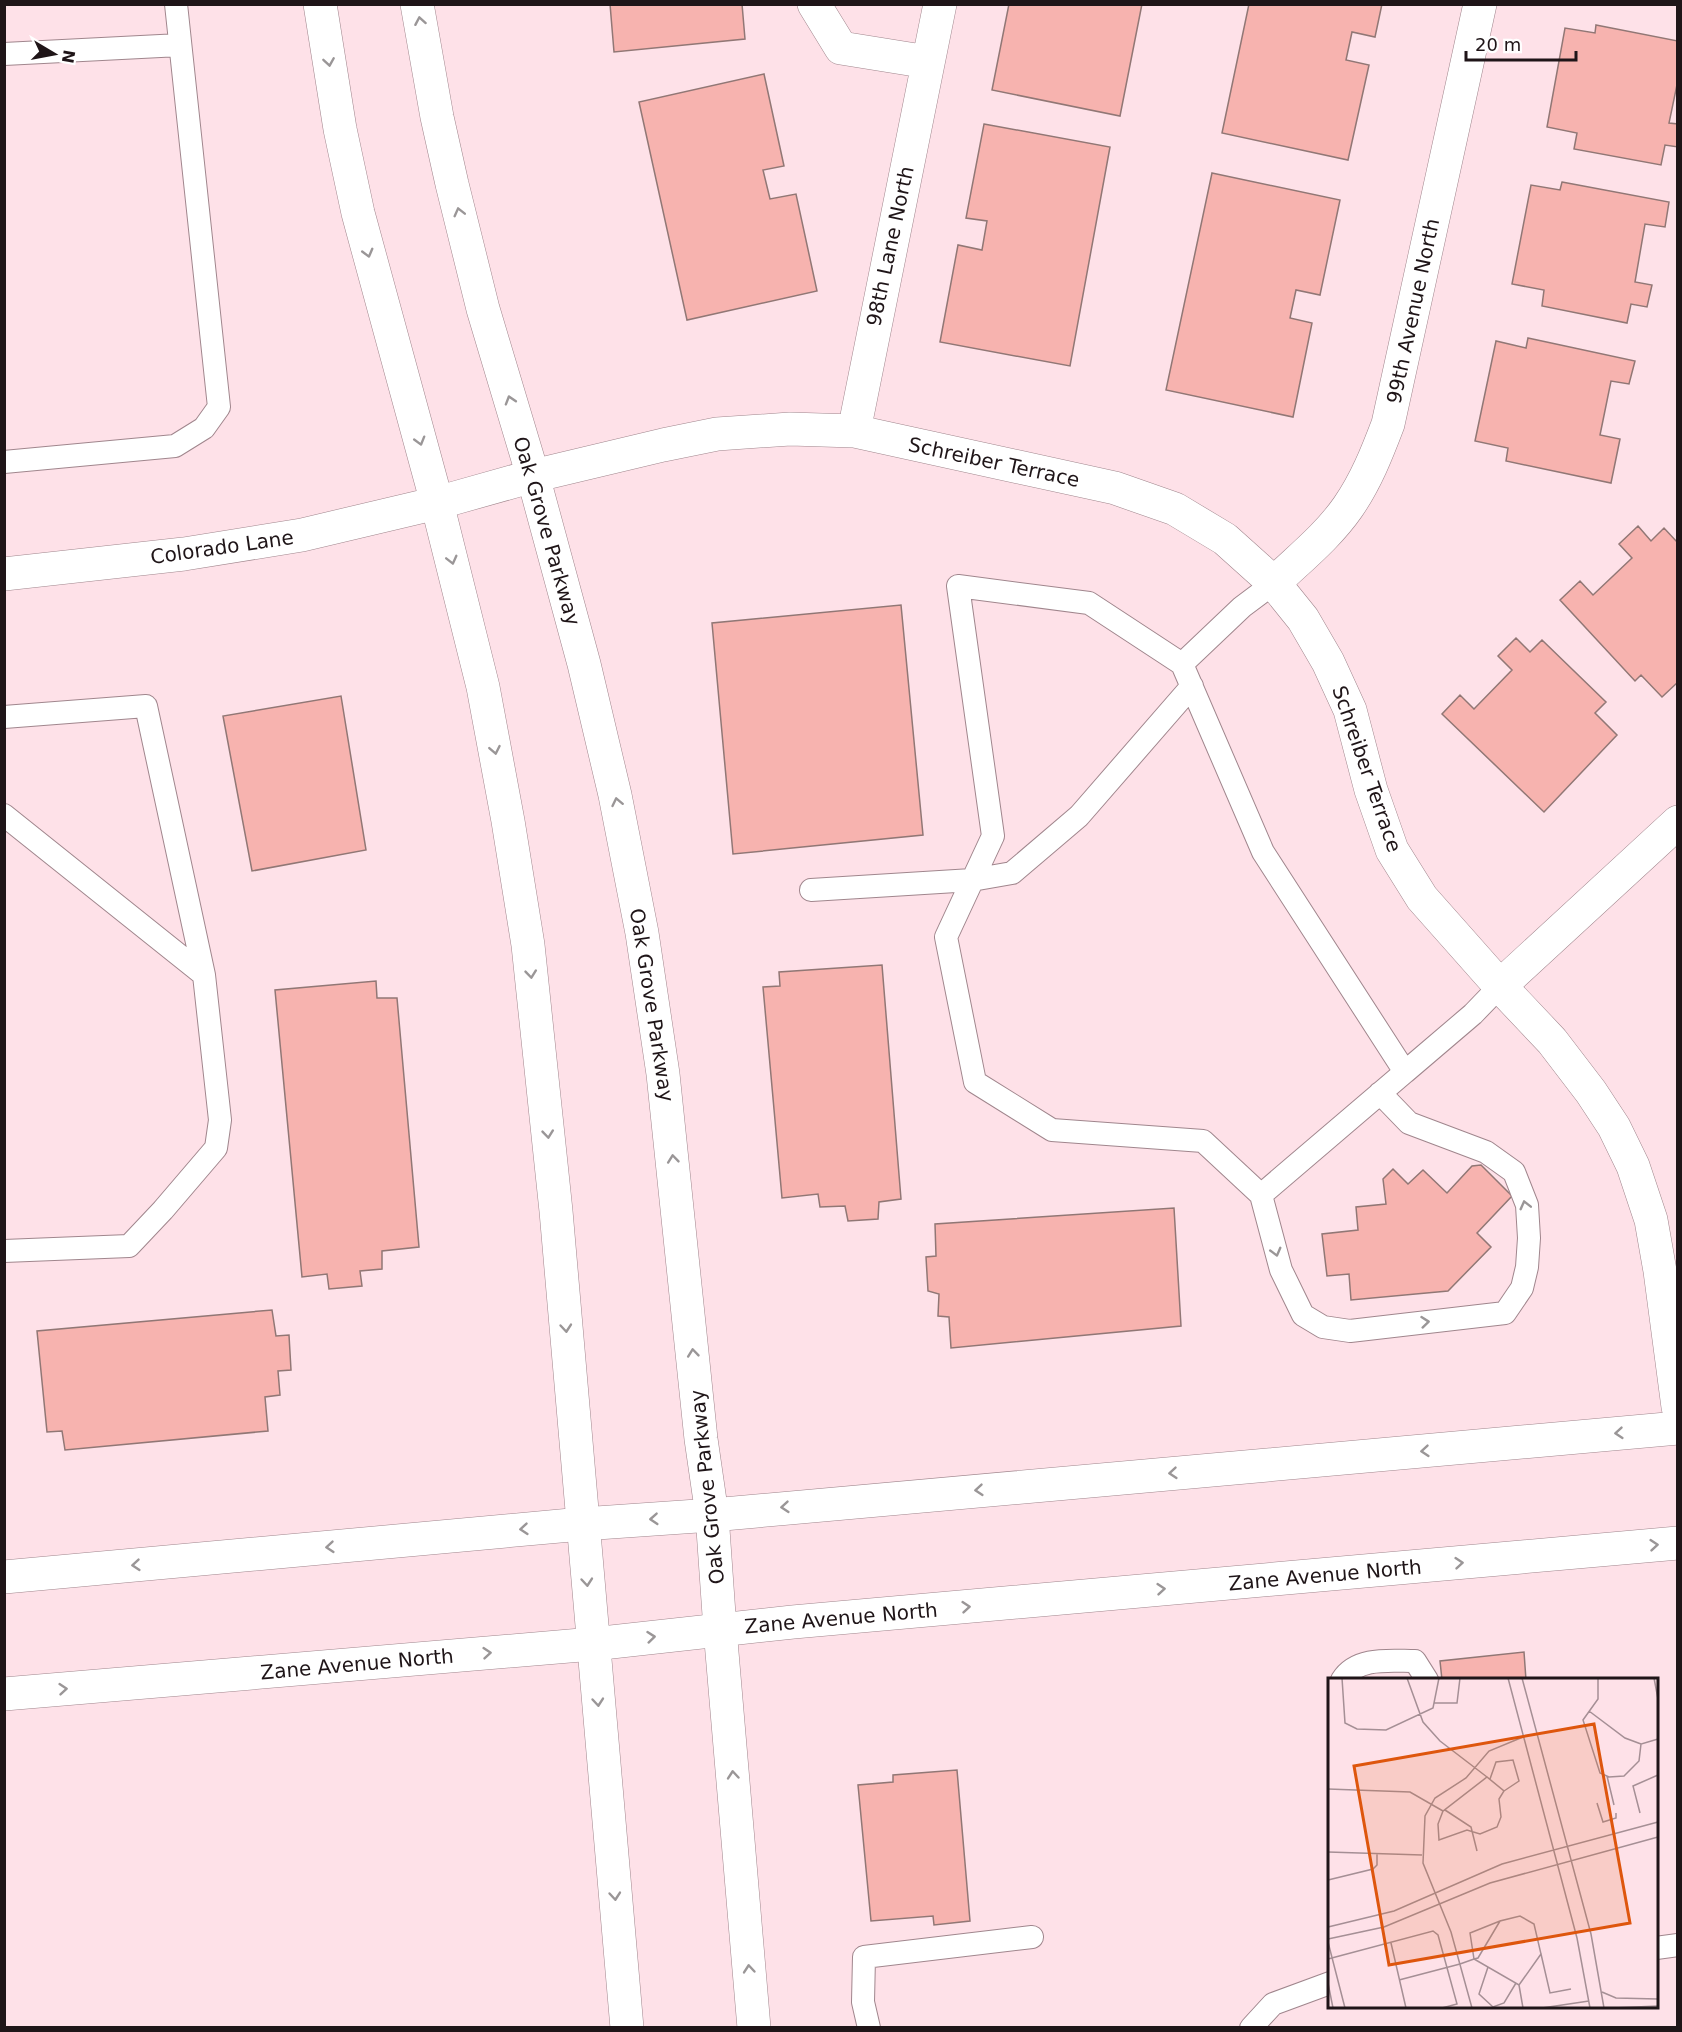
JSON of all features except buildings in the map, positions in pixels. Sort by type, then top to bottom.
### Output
[{"type":"street","points":[[320,4],[340,129],[358,213],[437,503],[483,687],[528,945],[556,1211],[627,2028]]},
{"type":"street","name":"Oak Grove Parkway","points":[[417,4],[437,117],[452,184],[483,309],[533,476],[587,675],[615,795],[642,933],[663,1074],[712,1515],[754,2028]]},
{"type":"street","points":[[814,4],[841,48],[928,62]]},
{"type":"street","name":"98th Lane North","points":[[854,431],[940,4]]},
{"type":"street","name":"99th Avenue North","points":[[1274,583],[1316,544],[1347,508],[1370,470],[1388,424],[1480,4]]},
{"type":"street","name":"Schreiber Terrace","points":[[437,503],[533,476],[717,434],[790,429],[854,431],[1115,488],[1175,509],[1225,539],[1274,583],[1303,619],[1328,662],[1350,710],[1371,790],[1392,849],[1422,898],[1552,1041],[1591,1092],[1614,1127],[1633,1166],[1651,1220],[1660,1271],[1677,1407]]},
{"type":"street","name":"Colorado Lane","points":[[4,574],[184,554],[302,535],[437,503]]},
{"type":"street","points":[[1500,986],[1677,822]]},
{"type":"street","points":[[4,1577],[1677,1428]]},
{"type":"street","name":"Zane Avenue North","points":[[4,1694],[593,1644],[720,1629],[1677,1543]]},
{"type":"lane","points":[[4,462],[175,446],[204,428],[219,407],[176,4]]},
{"type":"lane","points":[[4,54],[180,45]]},
{"type":"lane","points":[[1182,664],[1242,607],[1274,583]]},
{"type":"lane","points":[[1380,1093],[1409,1123],[1486,1152],[1514,1172],[1527,1205],[1527,1267],[1522,1288],[1505,1313],[1350,1330],[1323,1327],[1303,1315],[1281,1270],[1261,1196],[1203,1141],[1052,1130],[975,1082],[946,937],[993,836],[958,586],[1089,603],[1182,664],[1263,852],[1405,1072]]},
{"type":"lane","points":[[811,890],[972,880],[1012,873],[1079,816],[1192,686]]},
{"type":"lane","points":[[4,717],[146,706],[204,975],[220,1120],[216,1148],[129,1246],[4,1251]]},
{"type":"lane","points":[[4,815],[204,975]]},
{"type":"lane","points":[[1261,1196],[1473,1014],[1500,986]]},
{"type":"lane","points":[[1343,1678],[1347,1672],[1372,1661],[1415,1661],[1426,1678]]},
{"type":"lane","points":[[869,2028],[863,2002],[864,1957],[1032,1937]]},
{"type":"lane","points":[[1658,1947],[1677,1945]]},
{"type":"lane","points":[[1251,2028],[1272,2004],[1328,1983]]}]
